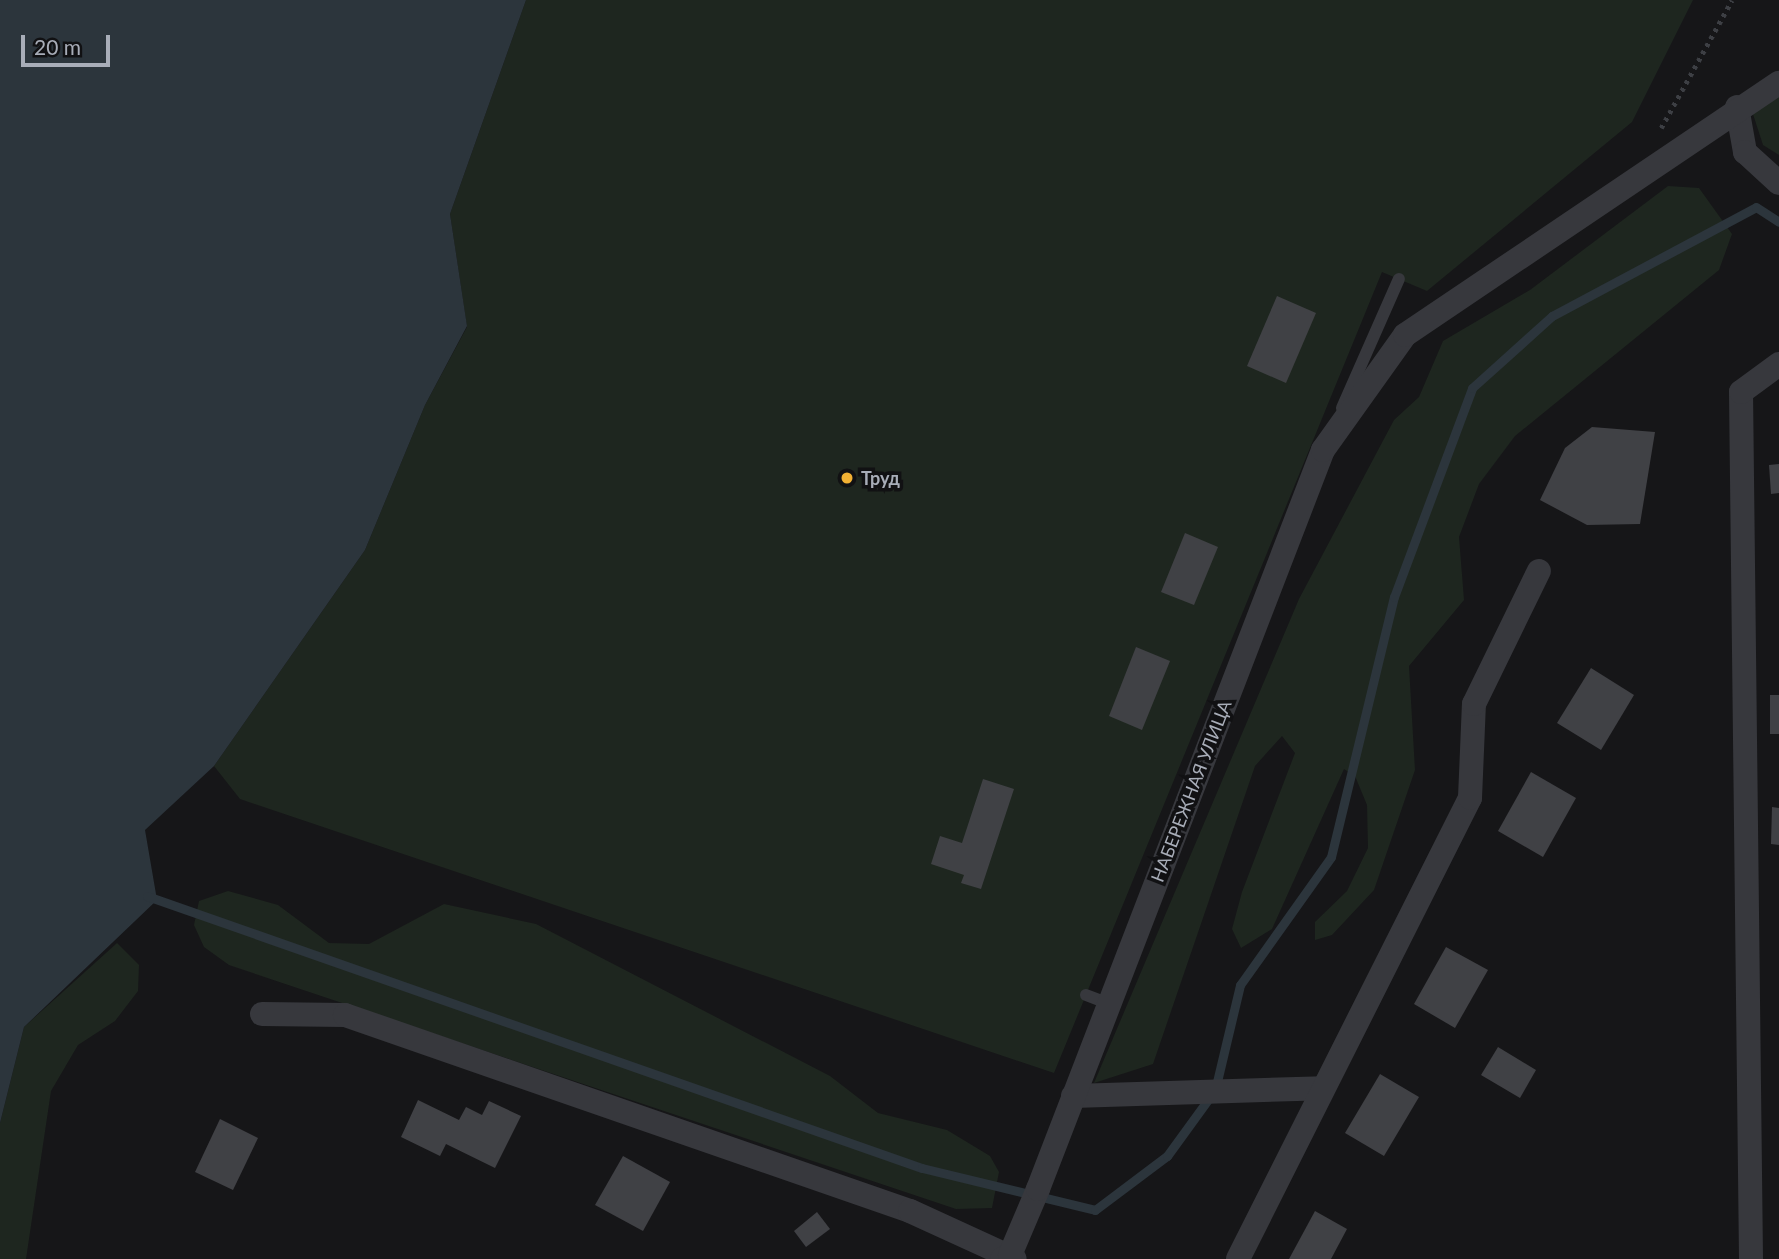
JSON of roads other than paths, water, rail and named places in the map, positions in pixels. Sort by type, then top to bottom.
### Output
[{"type":"street","points":[[1779,83],[1737,107],[1745,152],[1779,183]]},
{"type":"street","name":"НАБЕРЕЖНАЯ УЛИЦА","points":[[1009,1258],[1073,1096],[1098,1000],[1324,450],[1405,335],[1737,107]]},
{"type":"street","points":[[1751,1259],[1741,392],[1779,364]]},
{"type":"street","points":[[1238,1259],[1470,798],[1474,704],[1539,571]]},
{"type":"street","points":[[262,1014],[345,1015],[910,1211],[1009,1258]]},
{"type":"street","points":[[1073,1096],[1323,1088]]},
{"type":"lane","points":[[1324,450],[1399,279]]},
{"type":"waterway","points":[[147,896],[922,1168],[1095,1210],[1167,1156],[1215,1090],[1240,985],[1331,857],[1394,597],[1472,388],[1552,316],[1756,207],[1779,222]]},
{"type":"place","name":"Труд","points":[[847,478]]}]
